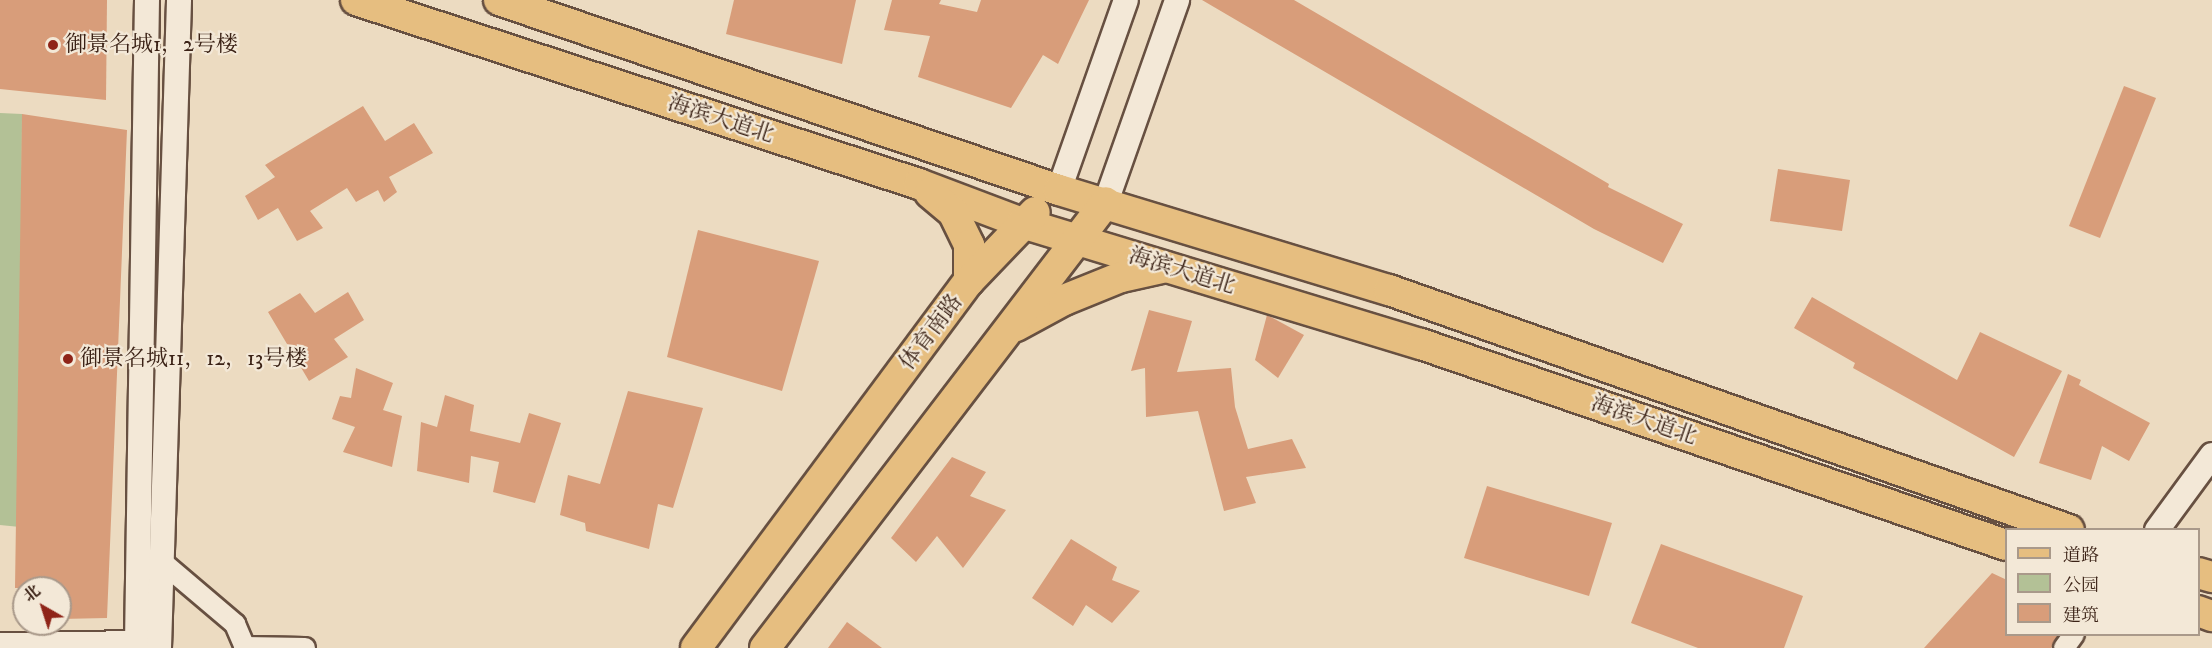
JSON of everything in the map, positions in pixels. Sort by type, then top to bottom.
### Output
[{"type":"main road","name":"海滨大道北","points":[[356,0],[919,184],[1022,223],[1421,344],[2005,544]]},
{"type":"main road","name":"海滨大道北","points":[[499,0],[1059,190],[1106,202],[1389,290],[2064,528]]},
{"type":"main road","points":[[919,184],[953,212],[969,244],[969,281]]},
{"type":"main road","name":"体育南路","points":[[696,648],[969,281],[1022,223],[1059,190]]},
{"type":"main road","points":[[765,648],[1106,202]]},
{"type":"main road","points":[[1008,330],[1073,296],[1125,276],[1167,266]]},
{"type":"street","points":[[0,645],[137,643],[147,0]]},
{"type":"street","points":[[159,648],[179,0]]},
{"type":"street","name":"体育南路","points":[[1059,190],[1126,0]]},
{"type":"street","points":[[1106,202],[1177,0]]},
{"type":"street","points":[[2158,528],[2212,455]]},
{"type":"street","points":[[162,562],[235,624],[245,647],[305,648]]},
{"type":"green space","points":[[0,113],[22,114],[20,527],[0,525]]},
{"type":"building","name":"御景名城1，2号楼","points":[[0,0],[107,0],[106,100],[0,89]]},
{"type":"building","points":[[734,0],[856,0],[842,64],[726,34]]},
{"type":"building","points":[[892,0],[941,0],[939,4],[977,12],[981,0],[1089,0],[1058,64],[1043,55],[1011,108],[918,77],[930,36],[884,30]]},
{"type":"building","points":[[1202,0],[1294,0],[1609,184],[1608,187],[1683,224],[1663,263],[1594,229]]},
{"type":"building","points":[[2124,86],[2156,98],[2100,238],[2069,226]]},
{"type":"building","points":[[363,106],[385,141],[414,123],[433,153],[389,177],[397,192],[384,202],[378,190],[356,202],[347,188],[310,211],[323,228],[297,241],[278,208],[258,220],[245,196],[275,177],[265,165]]},
{"type":"building","name":"御景名城11，12，13号楼","points":[[22,114],[127,130],[107,618],[72,619],[72,576],[15,576]]},
{"type":"building","points":[[1778,169],[1850,180],[1842,231],[1770,221]]},
{"type":"building","points":[[698,230],[819,261],[782,391],[667,357]]},
{"type":"building","points":[[348,292],[364,320],[334,339],[348,357],[309,381],[268,312],[300,293],[315,313]]},
{"type":"building","points":[[1812,297],[1957,380],[1980,332],[2062,371],[2014,457],[1853,368],[1855,363],[1794,328]]},
{"type":"building","points":[[1149,310],[1192,321],[1177,372],[1231,368],[1235,407],[1248,449],[1292,439],[1306,468],[1246,477],[1256,503],[1224,511],[1198,411],[1146,417],[1145,368],[1131,371]]},
{"type":"building","points":[[1267,315],[1304,335],[1278,378],[1255,360]]},
{"type":"building","points":[[356,368],[393,383],[383,410],[402,416],[392,467],[343,452],[355,427],[332,419],[340,396],[351,398]]},
{"type":"building","points":[[2068,374],[2081,380],[2079,385],[2150,423],[2129,461],[2102,446],[2091,480],[2039,463]]},
{"type":"building","points":[[628,391],[703,408],[673,508],[658,504],[649,549],[586,531],[585,523],[560,515],[568,475],[600,484]]},
{"type":"building","points":[[445,395],[474,405],[470,431],[520,443],[529,413],[561,423],[535,503],[493,492],[499,462],[471,456],[469,483],[417,471],[421,422],[437,427]]},
{"type":"building","points":[[952,457],[986,472],[970,496],[1006,510],[963,568],[937,536],[916,562],[891,538]]},
{"type":"building","points":[[1487,486],[1612,523],[1589,596],[1464,558]]},
{"type":"building","points":[[1071,539],[1117,567],[1112,580],[1140,591],[1112,623],[1086,605],[1073,626],[1032,598]]},
{"type":"building","points":[[1661,544],[1803,596],[1784,648],[1698,648],[1631,623]]},
{"type":"building","points":[[1992,573],[2005,579],[2005,636],[2058,636],[2051,648],[1924,648]]},
{"type":"building","points":[[847,622],[882,648],[828,648]]},
{"type":"place","name":"御景名城1，2号楼","points":[[53,45]]},
{"type":"place","name":"御景名城11，12，13号楼","points":[[68,359]]}]
